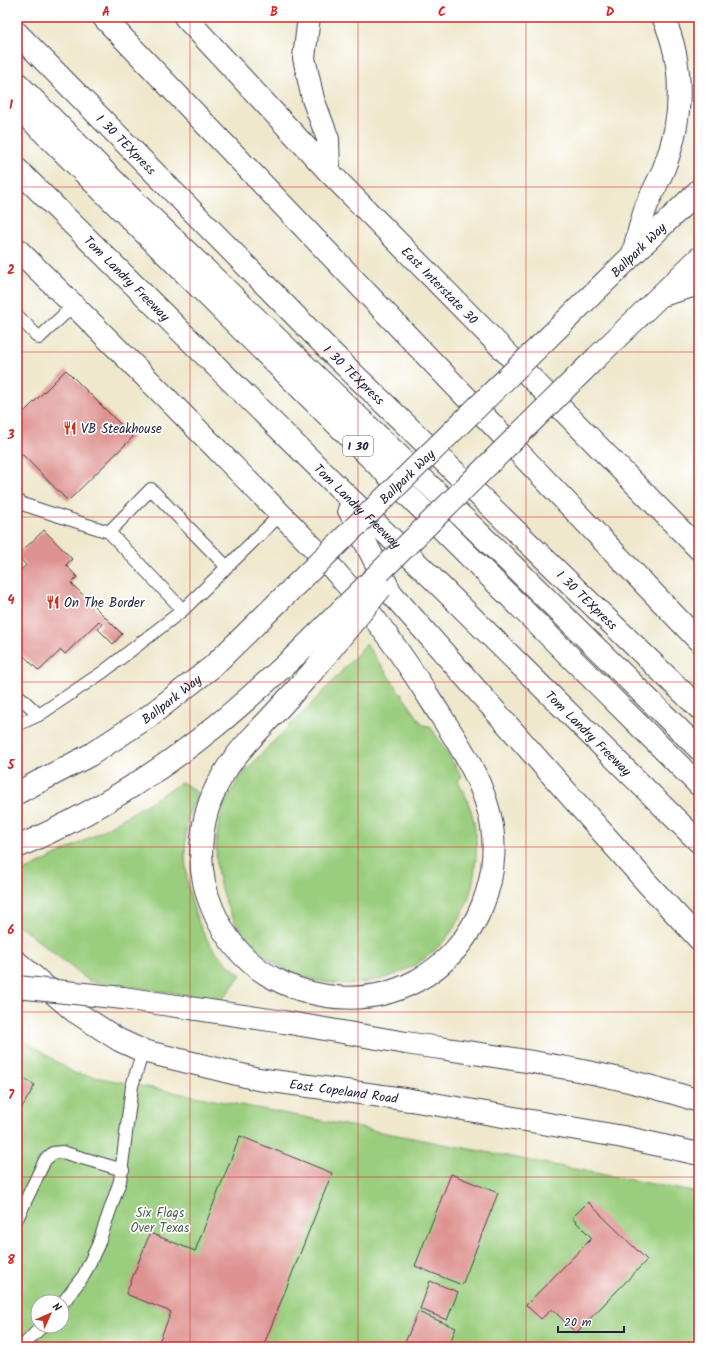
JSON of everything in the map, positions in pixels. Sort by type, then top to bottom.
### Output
[{"type":"main road","points":[[104,17],[699,641]]},
{"type":"main road","name":"East Interstate 30","points":[[185,17],[329,172],[699,549]]},
{"type":"main road","points":[[308,17],[304,58],[313,99],[328,139],[329,172]]},
{"type":"main road","points":[[633,254],[646,206],[664,168],[673,139],[679,111],[679,84],[674,55],[663,17]]},
{"type":"main road","name":"I 30 TEXpress","points":[[17,33],[336,357],[699,708]]},
{"type":"main road","points":[[17,84],[131,198],[504,557],[699,749]]},
{"type":"main road","name":"I 30","points":[[17,106],[699,785]]},
{"type":"main road","name":"Tom Landry Freeway","points":[[17,169],[695,838]]},
{"type":"main road","name":"Ballpark Way","points":[[17,793],[90,756],[148,717],[212,667],[699,190]]},
{"type":"main road","points":[[17,249],[312,546],[356,595],[418,681],[470,762],[487,804],[492,824],[493,859],[489,889],[484,904],[468,933],[446,959],[420,979],[389,993],[375,996],[354,998],[321,996],[287,986],[270,977],[239,952],[226,935],[208,900],[203,882],[201,863],[203,827],[209,806],[221,777],[239,752],[313,671],[455,498]]},
{"type":"main road","points":[[17,847],[57,828],[124,791],[157,770],[217,725],[297,654],[699,258]]},
{"type":"main road","points":[[661,296],[699,284]]},
{"type":"main road","points":[[338,487],[391,592],[647,883],[699,939]]},
{"type":"main road","points":[[655,596],[699,618]]},
{"type":"main road","name":"East Copeland Road","points":[[17,962],[74,1011],[119,1040],[143,1051],[258,1079],[411,1100],[623,1137],[699,1154]]},
{"type":"main road","points":[[17,987],[130,999],[573,1068],[658,1087],[699,1101]]},
{"type":"lane","points":[[17,315],[39,338],[74,305]]},
{"type":"lane","points":[[109,532],[152,489],[228,567]]},
{"type":"lane","points":[[20,506],[109,532],[183,610]]},
{"type":"lane","points":[[17,724],[39,715],[103,672],[183,610],[280,515]]},
{"type":"lane","points":[[17,694],[39,715]]},
{"type":"lane","points":[[70,1294],[84,1275],[98,1245],[123,1170],[132,1086],[143,1051]]},
{"type":"lane","points":[[17,1219],[45,1160],[53,1153],[62,1152],[123,1170]]},
{"type":"lane","points":[[22,1347],[34,1334]]},
{"type":"green space","points":[[366,644],[423,725],[430,726],[462,776],[458,781],[468,802],[476,834],[475,868],[462,914],[436,949],[402,972],[362,983],[320,981],[281,967],[248,939],[224,898],[220,886],[216,861],[217,835],[222,811],[227,799],[242,776],[262,753],[320,695]]},
{"type":"green space","points":[[182,782],[198,793],[189,816],[185,852],[186,870],[193,907],[199,924],[207,939],[219,955],[241,975],[222,1000],[89,981],[17,924],[17,874],[101,831]]},
{"type":"green space","name":"Six Flags Over Texas","points":[[17,1036],[74,1073],[699,1193],[699,1347],[17,1347]]},
{"type":"building","name":"VB Steakhouse","points":[[66,370],[133,437],[68,501],[17,449],[17,419]]},
{"type":"building","name":"On The Border","points":[[44,530],[72,559],[66,565],[77,577],[71,583],[122,634],[113,644],[98,629],[102,624],[99,621],[65,654],[61,650],[39,671],[17,649],[17,574],[26,565],[17,556]]},
{"type":"building","points":[[17,1075],[35,1085],[17,1116]]},
{"type":"building","points":[[240,1136],[332,1173],[263,1347],[157,1347],[171,1312],[126,1294],[150,1233],[195,1251]]},
{"type":"building","points":[[451,1174],[498,1193],[462,1285],[415,1266]]},
{"type":"building","points":[[588,1202],[647,1260],[576,1333],[552,1309],[541,1319],[526,1305],[592,1238],[572,1218]]},
{"type":"building","points":[[430,1281],[458,1292],[447,1320],[420,1309]]},
{"type":"building","points":[[418,1312],[456,1328],[448,1347],[403,1347]]},
{"type":"place","name":"VB Steakhouse","points":[[70,428]]},
{"type":"place","name":"On The Border","points":[[53,602]]}]
